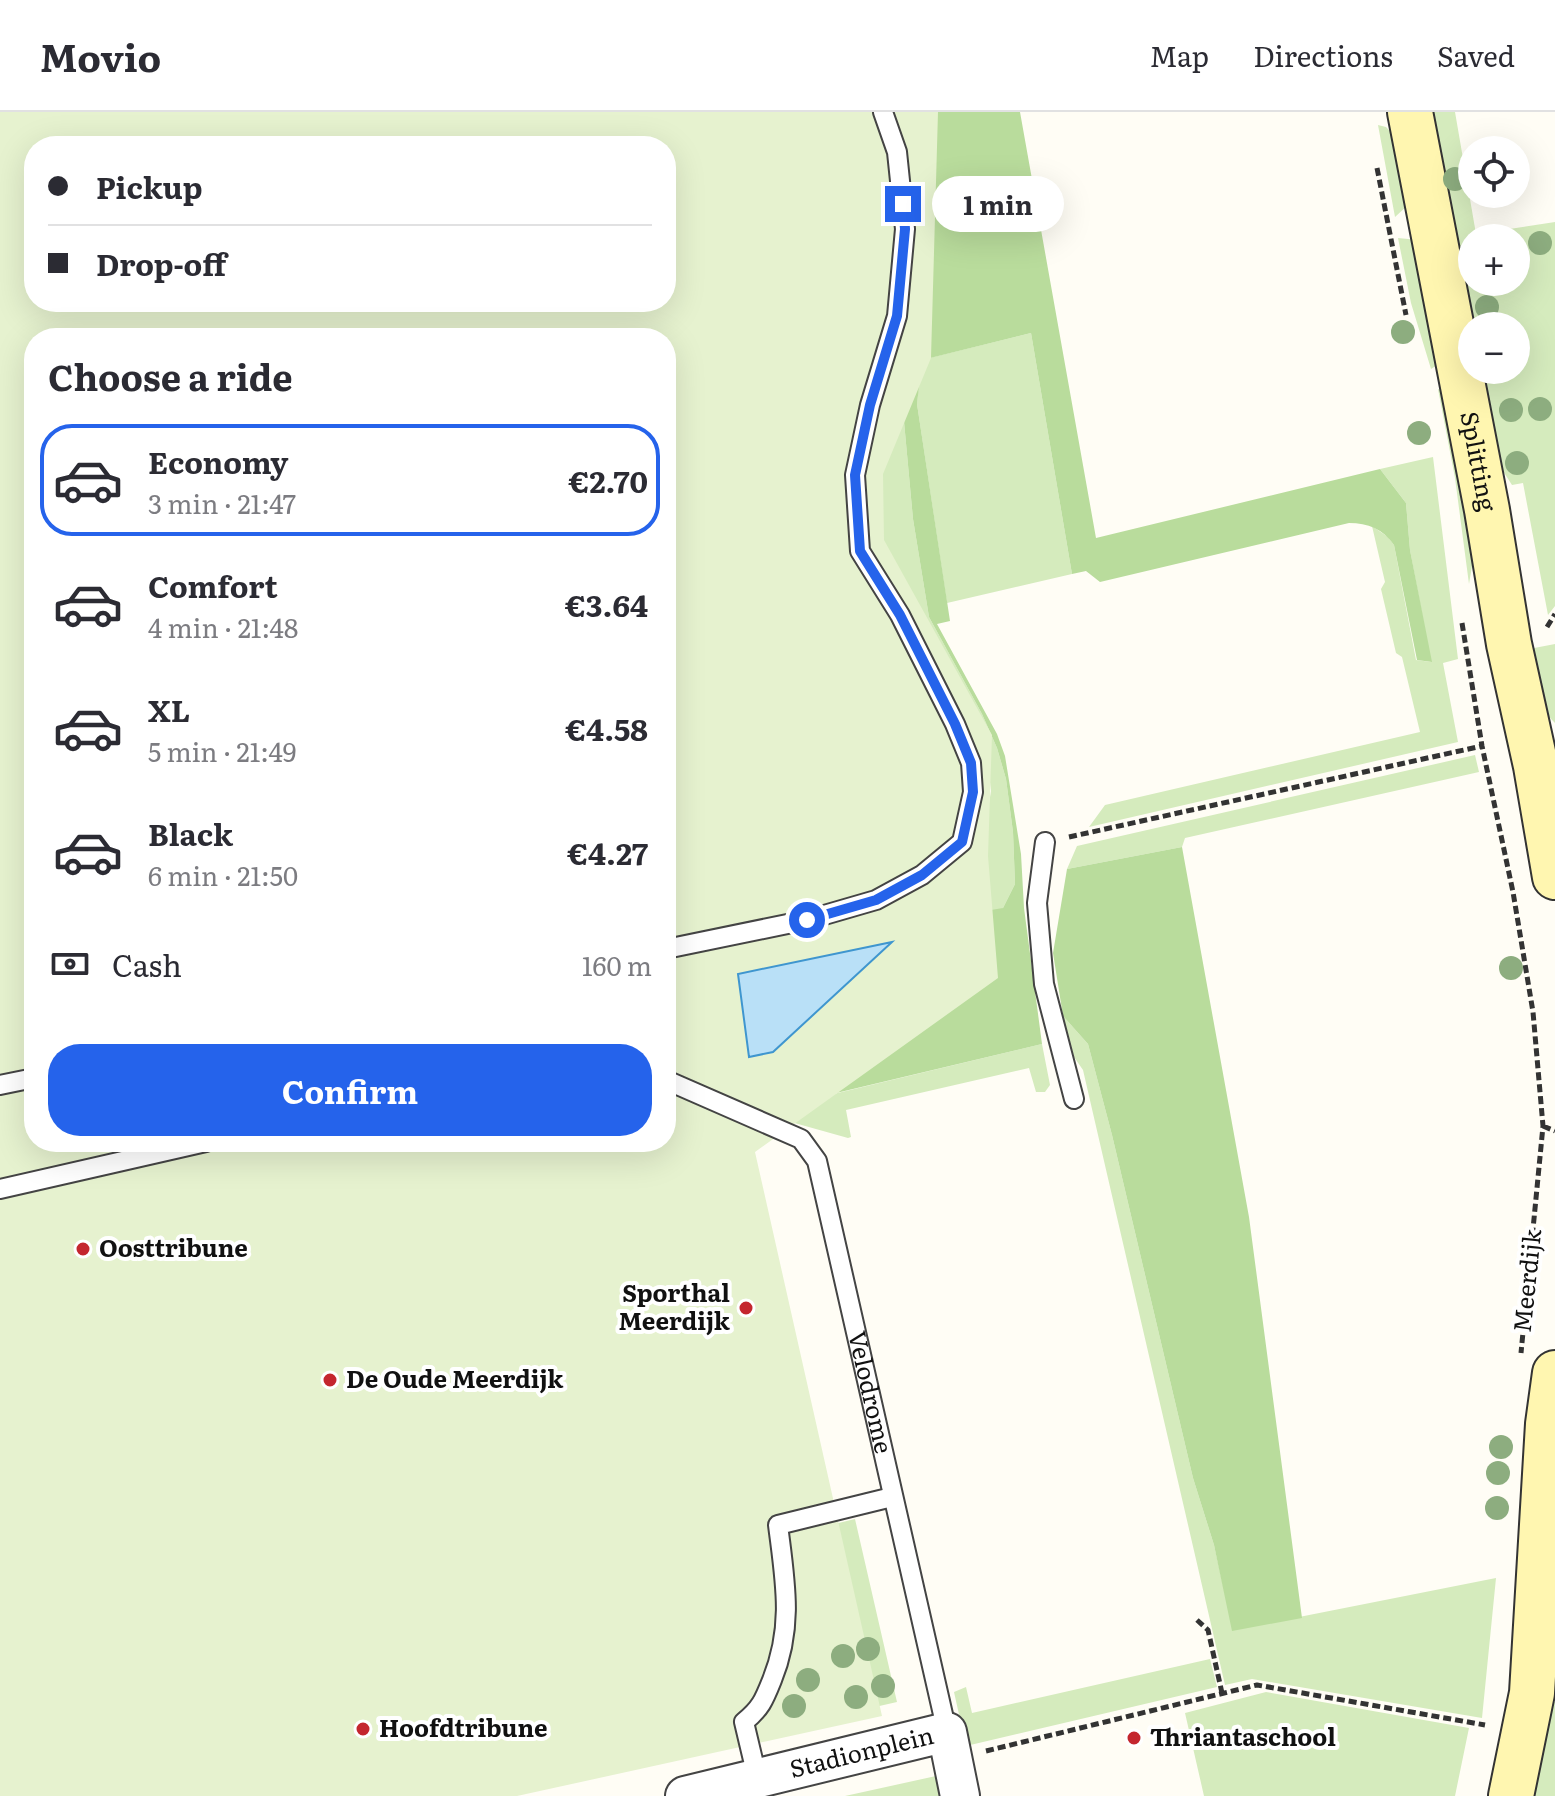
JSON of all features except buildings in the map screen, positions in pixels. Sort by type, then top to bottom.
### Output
[{"type":"street","name":"Splitting","points":[[1410,112],[1487,510],[1509,644],[1546,764]]},
{"type":"street","points":[[1546,764],[1555,877]]},
{"type":"street","points":[[1511,1796],[1532,1693],[1548,1424],[1538,1370]]},
{"type":"street","name":"Stadionplein","points":[[685,1796],[760,1787],[949,1746]]},
{"type":"street","name":"Velodrome","points":[[949,1746],[960,1796]]},
{"type":"lane","points":[[676,947],[807,920],[876,900],[922,875],[962,842],[973,792],[971,763],[955,724],[900,615],[860,551],[855,475],[870,405],[897,316],[905,229],[897,152],[883,112]]},
{"type":"lane","points":[[1045,842],[1037,903],[1044,984],[1074,1099]]},
{"type":"lane","points":[[0,1085],[24,1080]]},
{"type":"lane","name":"Velodrome","points":[[676,1084],[801,1139],[817,1161],[949,1746]]},
{"type":"lane","points":[[0,1189],[162,1152]]},
{"type":"lane","points":[[760,1787],[744,1722],[760,1709],[782,1656],[788,1608],[778,1525],[892,1497]]},
{"type":"path","name":"Meerdijk","points":[[1045,842],[1482,746],[1513,892],[1531,997],[1543,1126],[1538,1370]]},
{"type":"path","points":[[1543,1126],[1555,1131]]},
{"type":"path","points":[[1197,1620],[1208,1630],[1222,1693]]},
{"type":"path","points":[[949,1746],[1257,1685],[1490,1726]]},
{"type":"green space","points":[[0,112],[938,112],[931,358],[883,474],[884,540],[992,735],[988,856],[998,978],[755,1152],[882,1716],[517,1796],[0,1796]]},
{"type":"green space","points":[[914,112],[1020,112],[1096,538],[1380,469],[1406,503],[1410,550],[1432,662],[1417,660],[1394,545],[1380,531],[1362,524],[1349,523],[1100,582],[1086,571],[1072,574],[1031,333],[922,360],[917,404],[950,621],[937,624],[997,734],[1005,756],[1021,854],[1024,908],[1042,1044],[773,1108],[979,912],[1003,908],[1015,884],[1013,832],[1006,779],[982,714],[929,617],[913,519],[900,378]]},
{"type":"green space","points":[[1427,112],[1455,112],[1459,136],[1458,208],[1472,208],[1474,224],[1458,224],[1458,259]]},
{"type":"green space","points":[[1378,125],[1386,127],[1398,139],[1408,205],[1395,217]]},
{"type":"green space","points":[[1555,222],[1555,606],[1548,615],[1523,483],[1512,485],[1492,454],[1479,384],[1530,384],[1530,312],[1469,312],[1466,296],[1530,296],[1530,226]]},
{"type":"green space","points":[[1398,238],[1418,240],[1442,362],[1431,369],[1411,303]]},
{"type":"green space","points":[[1031,333],[1072,574],[947,603],[917,404],[921,360]]},
{"type":"green space","points":[[900,378],[913,519],[929,617],[997,748],[1006,779],[1013,832],[1015,884],[1003,908],[775,1108],[1042,1044],[1050,1085],[1045,1092],[1036,1092],[1029,1068],[846,1110],[851,1137],[848,1138],[766,1115],[986,822],[991,791],[989,773],[886,564],[876,491]]},
{"type":"green space","points":[[1438,389],[1446,392],[1476,566],[1472,566],[1469,584],[1455,478]]},
{"type":"green space","points":[[1433,457],[1458,659],[1443,663],[1458,742],[1089,827],[1105,805],[1420,732],[1381,589],[1385,582],[1372,526],[1394,545],[1416,660],[1431,662],[1410,550],[1406,503],[1380,469]]},
{"type":"green space","points":[[1555,644],[1555,723],[1539,698],[1529,649]]},
{"type":"green space","points":[[1475,755],[1479,772],[1185,838],[1182,847],[1067,869],[1077,846]]},
{"type":"green space","points":[[1182,847],[1249,1217],[1302,1618],[1232,1631],[1214,1545],[1193,1478],[1088,1044],[1063,1016],[1053,953],[1067,869]]},
{"type":"green space","points":[[1063,1016],[1088,1044],[1233,1630],[1496,1578],[1482,1718],[1252,1679],[1225,1685],[1083,1070],[1074,1057]]},
{"type":"green space","points":[[855,1519],[897,1702],[787,1727],[818,1528]]},
{"type":"green space","points":[[1210,1659],[1217,1687],[966,1746],[954,1692],[966,1687],[972,1713]]},
{"type":"green space","points":[[1266,1692],[1469,1728],[1455,1796],[1204,1796],[1185,1713]]},
{"type":"green space","points":[[1547,1701],[1555,1702],[1555,1796],[1530,1796]]},
{"type":"green space","points":[[936,1776],[946,1796],[845,1796]]},
{"type":"water","points":[[892,942],[773,1052],[749,1057],[738,974]]},
{"type":"place","name":"Oosttribune","points":[[83,1249]]},
{"type":"place","name":"Sporthal Meerdijk","points":[[746,1308]]},
{"type":"place","name":"De Oude Meerdijk","points":[[330,1380]]},
{"type":"place","name":"Hoofdtribune","points":[[363,1729]]},
{"type":"place","name":"Thriantaschool","points":[[1134,1738]]},
{"type":"route","points":[[807,920],[876,900],[922,875],[962,842],[973,792],[971,763],[955,724],[900,615],[860,551],[855,475],[870,405],[897,316],[905,229],[903,204]]}]
